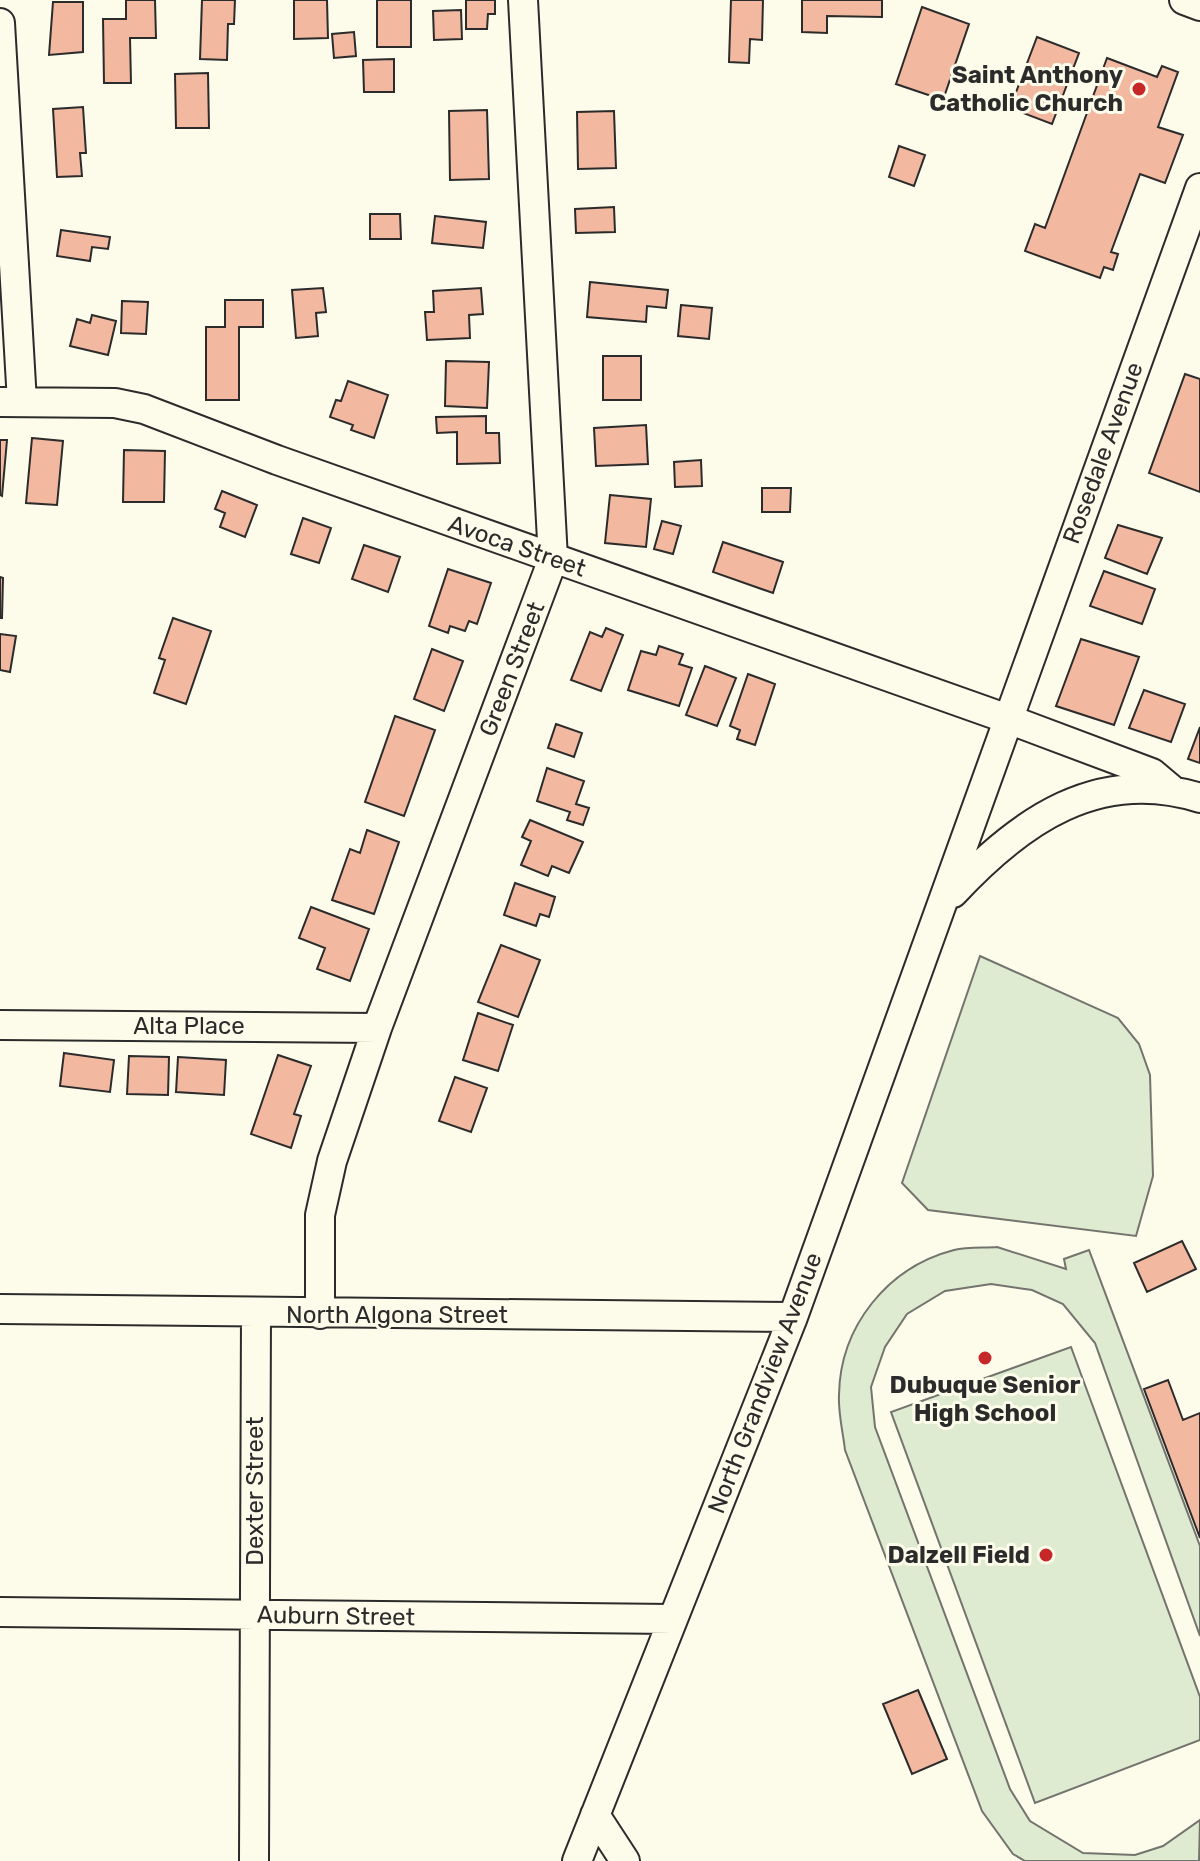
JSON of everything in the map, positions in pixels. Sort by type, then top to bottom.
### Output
[{"type":"street","name":"Green Street","points":[[320,1314],[320,1215],[332,1161],[377,1028],[553,559],[523,0]]},
{"type":"street","points":[[1184,0],[1200,6]]},
{"type":"street","points":[[0,23],[11,402]]},
{"type":"street","name":"Rosedale Avenue","points":[[1008,719],[1200,188]]},
{"type":"street","name":"Avoca Street","points":[[11,402],[129,404],[553,559],[1008,719]]},
{"type":"street","name":"North Grandview Avenue","points":[[577,1861],[793,1317],[1008,719],[1152,773],[1171,789]]},
{"type":"street","name":"North Grandview Avenue","points":[[944,902],[991,852],[1046,813],[1090,795],[1141,787],[1171,789],[1200,798]]},
{"type":"street","name":"Alta Place","points":[[0,1025],[377,1028]]},
{"type":"street","name":"North Algona Street","points":[[0,1309],[256,1314],[793,1317]]},
{"type":"street","name":"Dexter Street","points":[[254,1861],[256,1314]]},
{"type":"street","name":"Auburn Street","points":[[0,1612],[672,1619]]},
{"type":"street","points":[[595,1815],[625,1861]]},
{"type":"green space","points":[[980,956],[1118,1018],[1139,1044],[1150,1075],[1153,1176],[1136,1236],[928,1210],[902,1183]]},
{"type":"green space","points":[[997,1247],[1066,1269],[1064,1259],[1089,1250],[1200,1546],[1200,1636],[1095,1343],[1063,1304],[1032,1290],[991,1284],[945,1291],[907,1314],[885,1347],[871,1387],[875,1427],[1010,1789],[1030,1821],[1083,1853],[1135,1855],[1163,1846],[1200,1820],[1199,1861],[1025,1861],[1013,1854],[982,1811],[845,1450],[839,1402],[842,1370],[858,1323],[872,1303],[908,1270],[930,1258],[959,1249]]},
{"type":"green space","name":"Dalzell Field","points":[[1071,1347],[1200,1697],[1200,1740],[1035,1803],[891,1412]]},
{"type":"building","points":[[126,0],[155,0],[156,38],[130,38],[131,83],[104,83],[103,19],[126,19]]},
{"type":"building","points":[[202,0],[235,0],[234,24],[228,24],[227,60],[200,59]]},
{"type":"building","points":[[294,0],[327,0],[328,38],[294,39]]},
{"type":"building","points":[[377,0],[411,0],[411,47],[377,47]]},
{"type":"building","points":[[466,0],[495,0],[495,14],[488,14],[487,29],[466,29]]},
{"type":"building","points":[[731,0],[763,0],[762,40],[750,39],[749,63],[729,62]]},
{"type":"building","points":[[802,0],[882,0],[882,17],[827,16],[827,33],[802,32]]},
{"type":"building","points":[[53,2],[83,2],[83,52],[49,55]]},
{"type":"building","points":[[922,7],[969,24],[943,100],[896,84]]},
{"type":"building","points":[[461,10],[462,39],[434,40],[433,11]]},
{"type":"building","points":[[354,32],[356,56],[334,58],[332,34]]},
{"type":"building","points":[[1037,37],[1079,53],[1052,124],[1010,108]]},
{"type":"building","points":[[1107,58],[1157,77],[1162,66],[1178,72],[1158,127],[1183,135],[1165,183],[1140,174],[1111,252],[1118,254],[1113,270],[1104,267],[1100,278],[1025,251],[1035,224],[1045,228]]},
{"type":"building","points":[[394,59],[394,92],[364,92],[363,60]]},
{"type":"building","points":[[208,73],[209,128],[176,128],[175,74]]},
{"type":"building","points":[[83,107],[86,153],[80,153],[82,176],[57,177],[53,109]]},
{"type":"building","points":[[487,110],[489,179],[450,180],[449,111]]},
{"type":"building","points":[[614,111],[616,168],[578,169],[577,112]]},
{"type":"building","points":[[899,146],[925,155],[914,186],[889,177]]},
{"type":"building","points":[[614,207],[615,232],[576,233],[575,209]]},
{"type":"building","points":[[370,214],[400,214],[401,239],[370,239]]},
{"type":"building","points":[[435,216],[486,222],[483,248],[432,243]]},
{"type":"building","points":[[61,230],[110,237],[108,249],[92,247],[90,261],[57,256]]},
{"type":"building","points":[[590,282],[668,290],[666,308],[647,306],[646,322],[587,317]]},
{"type":"building","points":[[323,288],[326,312],[316,313],[318,336],[296,338],[292,290]]},
{"type":"building","points":[[481,288],[483,314],[469,315],[470,338],[427,340],[425,312],[434,312],[433,291]]},
{"type":"building","points":[[225,300],[263,300],[263,327],[239,327],[239,400],[206,400],[206,327],[225,327]]},
{"type":"building","points":[[122,301],[148,302],[146,334],[121,333]]},
{"type":"building","points":[[681,305],[712,308],[709,339],[678,336]]},
{"type":"building","points":[[92,315],[116,321],[108,355],[70,346],[77,319],[90,323]]},
{"type":"building","points":[[603,356],[641,356],[641,400],[603,400]]},
{"type":"building","points":[[446,361],[489,362],[487,408],[445,406]]},
{"type":"building","points":[[1185,374],[1200,379],[1200,492],[1149,473]]},
{"type":"building","points":[[348,381],[388,395],[374,438],[351,430],[353,425],[330,417],[336,400],[341,401]]},
{"type":"building","points":[[486,416],[486,433],[499,433],[500,463],[457,464],[457,432],[437,433],[436,417]]},
{"type":"building","points":[[646,425],[648,464],[596,466],[594,428]]},
{"type":"building","points":[[32,438],[63,441],[57,505],[26,503]]},
{"type":"building","points":[[0,440],[7,440],[2,496],[0,495]]},
{"type":"building","points":[[124,450],[165,451],[164,502],[123,502]]},
{"type":"building","points":[[701,460],[702,486],[675,487],[674,462]]},
{"type":"building","points":[[762,488],[791,488],[790,512],[762,512]]},
{"type":"building","points":[[222,491],[257,505],[245,537],[220,527],[225,513],[215,509]]},
{"type":"building","points":[[610,495],[651,499],[646,547],[605,543]]},
{"type":"building","points":[[303,518],[331,528],[319,563],[291,554]]},
{"type":"building","points":[[662,521],[681,526],[673,554],[654,549]]},
{"type":"building","points":[[1118,525],[1162,538],[1147,574],[1105,558]]},
{"type":"building","points":[[723,542],[783,562],[773,593],[713,572]]},
{"type":"building","points":[[364,545],[400,557],[388,592],[352,579]]},
{"type":"building","points":[[448,569],[491,583],[477,624],[469,621],[465,631],[450,626],[448,633],[429,626]]},
{"type":"building","points":[[1104,571],[1155,589],[1142,624],[1090,606]]},
{"type":"building","points":[[0,577],[3,578],[2,618],[0,618]]},
{"type":"building","points":[[173,618],[211,631],[186,704],[154,693],[165,660],[159,658]]},
{"type":"building","points":[[606,628],[623,635],[601,691],[571,680],[590,632],[602,637]]},
{"type":"building","points":[[0,634],[16,636],[10,672],[0,670]]},
{"type":"building","points":[[1081,639],[1139,657],[1114,725],[1056,706]]},
{"type":"building","points":[[659,646],[683,654],[679,664],[692,668],[679,706],[628,690],[641,651],[656,655]]},
{"type":"building","points":[[432,649],[463,661],[444,711],[414,699]]},
{"type":"building","points":[[705,666],[736,678],[717,726],[686,715]]},
{"type":"building","points":[[748,674],[775,684],[755,745],[737,739],[740,730],[730,726]]},
{"type":"building","points":[[1144,690],[1185,704],[1171,742],[1129,728]]},
{"type":"building","points":[[395,716],[435,730],[404,816],[365,802]]},
{"type":"building","points":[[556,724],[582,733],[574,757],[548,748]]},
{"type":"building","points":[[1200,727],[1200,763],[1188,759]]},
{"type":"building","points":[[547,768],[584,781],[576,804],[589,808],[583,825],[567,820],[570,812],[537,801]]},
{"type":"building","points":[[530,820],[583,842],[569,873],[552,866],[548,876],[521,865],[531,841],[522,837]]},
{"type":"building","points":[[367,830],[399,842],[374,914],[332,900],[350,849],[360,853]]},
{"type":"building","points":[[515,883],[555,897],[549,917],[540,914],[536,926],[504,915]]},
{"type":"building","points":[[311,907],[369,929],[350,981],[317,969],[325,948],[299,938]]},
{"type":"building","points":[[501,945],[540,960],[518,1017],[478,1002]]},
{"type":"building","points":[[478,1013],[513,1025],[498,1071],[463,1060]]},
{"type":"building","points":[[64,1053],[114,1060],[110,1092],[60,1086]]},
{"type":"building","points":[[278,1055],[311,1066],[294,1114],[301,1116],[291,1148],[251,1134]]},
{"type":"building","points":[[129,1056],[169,1057],[168,1095],[127,1094]]},
{"type":"building","points":[[178,1057],[226,1060],[224,1095],[176,1092]]},
{"type":"building","points":[[455,1077],[487,1088],[471,1132],[439,1121]]},
{"type":"building","points":[[1182,1241],[1196,1269],[1147,1292],[1134,1263]]},
{"type":"building","points":[[1168,1380],[1183,1420],[1200,1413],[1200,1538],[1144,1389]]},
{"type":"building","points":[[918,1690],[947,1759],[912,1774],[883,1704]]},
{"type":"place","name":"Saint Anthony Catholic Church","points":[[1139,89]]},
{"type":"place","name":"Dubuque Senior High School","points":[[985,1358]]},
{"type":"place","name":"Dalzell Field","points":[[1046,1555]]}]
